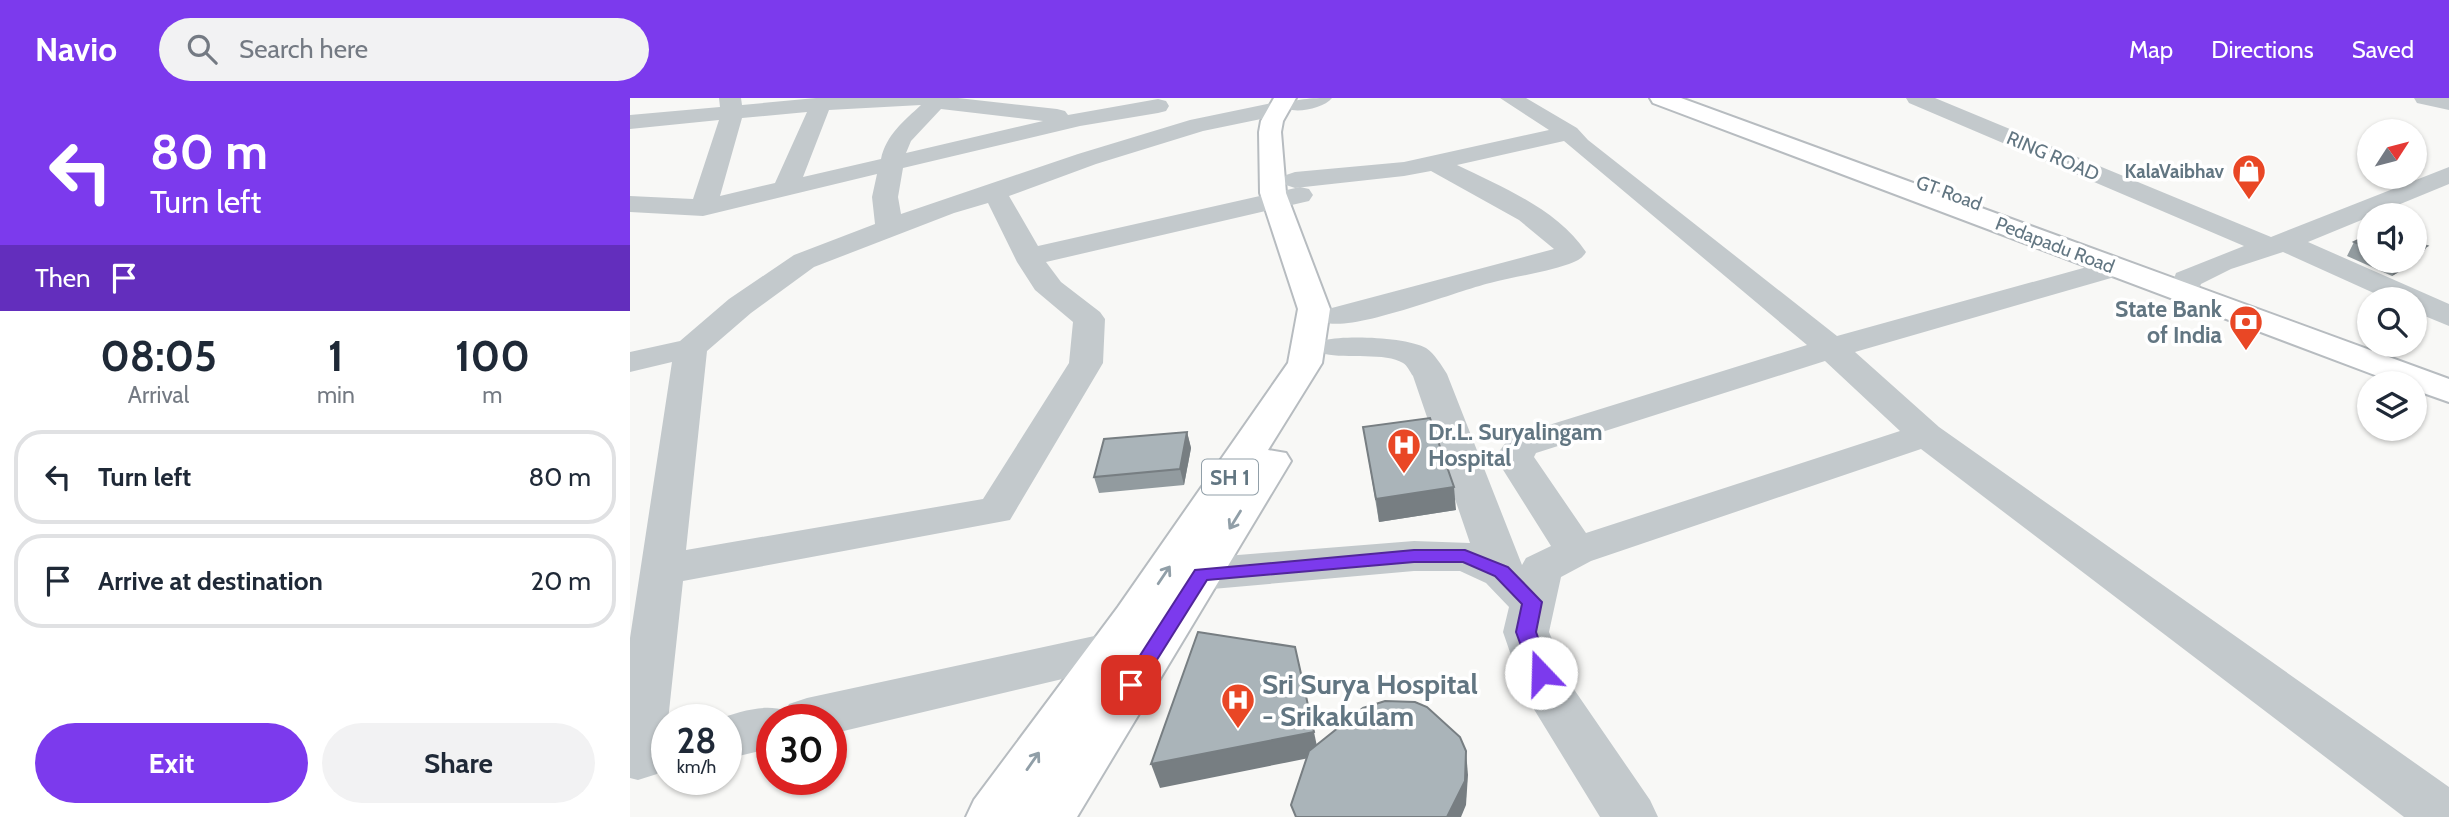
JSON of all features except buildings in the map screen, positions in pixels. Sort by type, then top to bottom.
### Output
[{"type":"main road","name":"Pedapadu Road","points":[[1661,98],[2115,268],[2185,286],[2449,391]]},
{"type":"main road","name":"GT Road","points":[[1686,98],[2185,286],[2449,374]]},
{"type":"main road","name":"SH 1","points":[[1291,192],[1273,193],[1270,132],[1297,101]]},
{"type":"main road","name":"SH 1","points":[[1047,817],[1324,379],[1338,331],[1291,192]]},
{"type":"main road","name":"SH 1","points":[[994,817],[1112,650],[1306,363],[1314,309],[1291,192]]},
{"type":"street","points":[[1510,98],[1569,133],[1674,223],[1831,348],[1926,435],[2447,817]]},
{"type":"street","name":"RING ROAD","points":[[1917,98],[2382,287]]},
{"type":"street","points":[[1942,109],[1977,98]]},
{"type":"street","points":[[2425,98],[2449,104]]},
{"type":"street","points":[[888,227],[885,197],[895,147],[933,100]]},
{"type":"street","points":[[630,122],[731,106],[933,100],[1080,119]]},
{"type":"street","points":[[630,362],[691,348],[740,306],[804,261],[888,227],[994,193],[1087,159],[1198,125],[1297,101]]},
{"type":"street","points":[[630,204],[703,208],[1160,102],[1198,125]]},
{"type":"street","points":[[785,189],[821,104]]},
{"type":"street","points":[[703,208],[731,106]]},
{"type":"street","points":[[1030,257],[1291,192],[1569,133]]},
{"type":"street","points":[[1338,331],[1378,307],[1441,286],[1560,258],[1572,252],[1567,245],[1526,214],[1435,163]]},
{"type":"street","points":[[2185,286],[2276,244],[2449,175]]},
{"type":"street","points":[[663,570],[996,510],[1086,363],[1089,319],[1047,285],[1019,243],[1006,210],[994,193]]},
{"type":"street","points":[[1576,551],[1514,457],[1523,445],[1831,348],[2115,268]]},
{"type":"street","name":"RING ROAD","points":[[2427,306],[2449,316]]},
{"type":"street","points":[[1338,331],[1382,348],[1414,355],[1430,374],[1502,572]]},
{"type":"street","points":[[645,757],[663,570],[691,348]]},
{"type":"street","points":[[1630,817],[1549,693],[1526,632],[1541,569],[1576,551],[1926,435]]},
{"type":"street","points":[[1201,574],[1414,556],[1465,556],[1502,572],[1532,602]]},
{"type":"street","points":[[847,710],[1112,650]]},
{"type":"place","name":"KalaVaibhav","points":[[2249,201]]},
{"type":"place","name":"State Bank of India","points":[[2246,352]]},
{"type":"place","name":"Dr.L. Suryalingam Hospital","points":[[1404,475]]},
{"type":"place","name":"Sri Surya Hospital - Srikakulam","points":[[1238,730]]},
{"type":"route","points":[[1131,685],[1201,574],[1414,556],[1465,556],[1502,572],[1532,602],[1526,632],[1541,673]]}]
